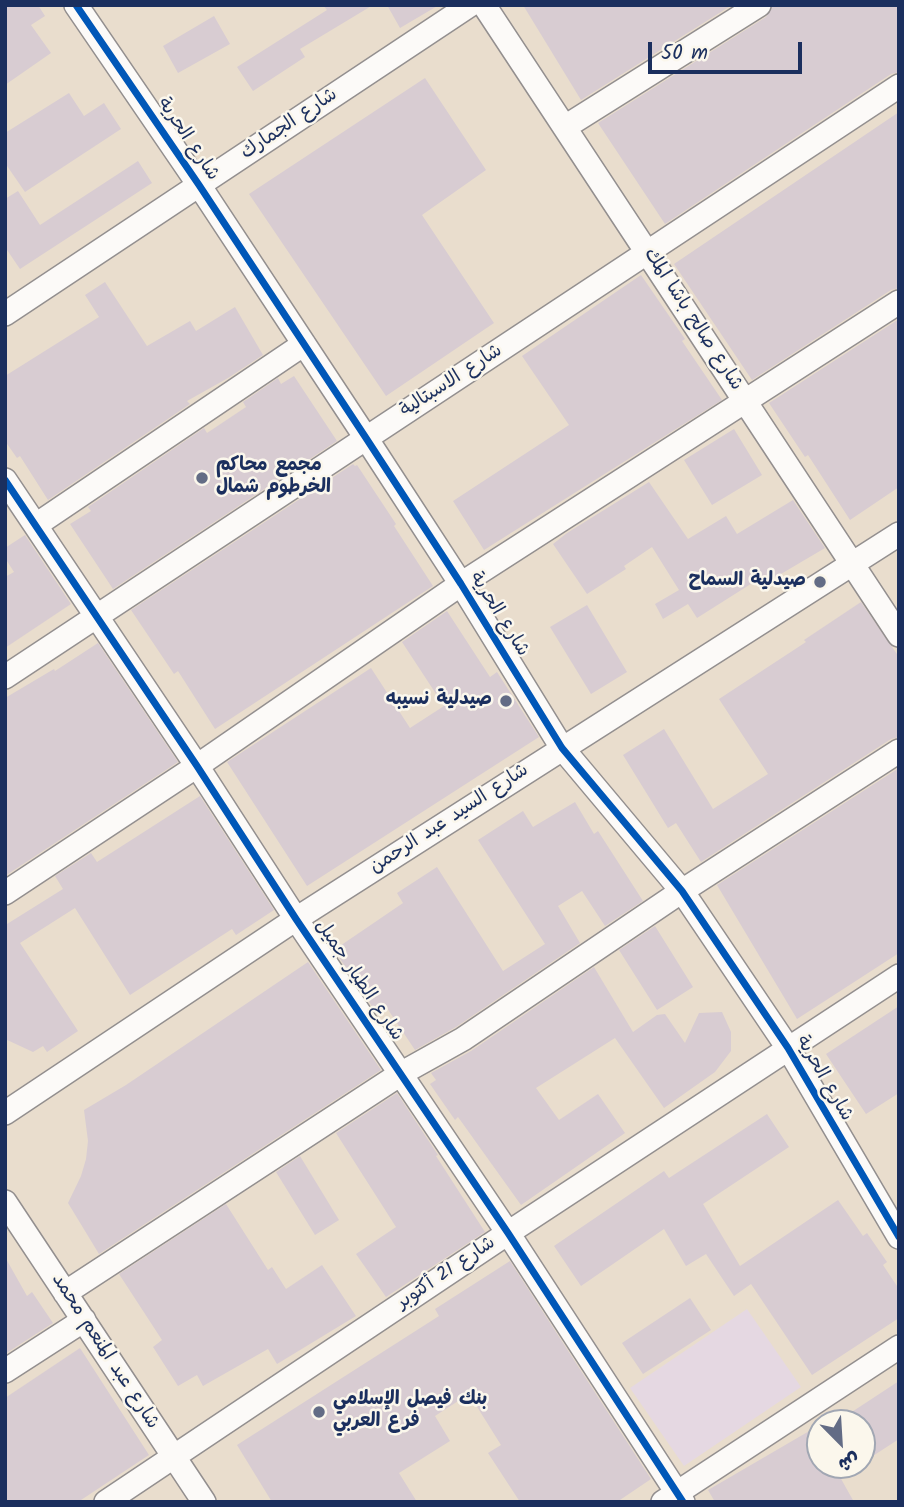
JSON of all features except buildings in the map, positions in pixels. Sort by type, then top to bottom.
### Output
[{"type":"street","name":"شارع الحرية","points":[[76,5],[366,438],[461,584],[562,748],[682,891],[788,1048],[890,1206],[899,1237]]},
{"type":"street","name":"شارع الجمارك","points":[[5,314],[470,5]]},
{"type":"street","name":"شارع صالح باشا المك","points":[[484,5],[899,635]]},
{"type":"street","points":[[565,127],[759,5]]},
{"type":"street","name":"شارع الاسبتالية","points":[[5,677],[899,86]]},
{"type":"street","points":[[5,893],[197,766],[461,584],[899,302]]},
{"type":"street","points":[[36,525],[304,344]]},
{"type":"street","name":"شارع الطيار جميل","points":[[5,480],[508,1233],[674,1499]]},
{"type":"street","name":"شارع السيد عبد الرحمن","points":[[5,1113],[296,919],[899,534]]},
{"type":"street","points":[[65,1293],[402,1073],[463,1039],[682,891],[899,751]]},
{"type":"street","name":"شارع 21 أكتوبر","points":[[106,1502],[899,976]]},
{"type":"street","name":"شارع عبد المنعم محمد","points":[[5,1202],[204,1502]]},
{"type":"street","points":[[5,1371],[84,1321]]},
{"type":"street","points":[[674,1499],[899,1347]]},
{"type":"shaded area","points":[[747,1309],[801,1387],[684,1466],[630,1388]]},
{"type":"cycle path","points":[[76,5],[366,438],[461,584],[562,748],[682,891],[788,1048],[899,1237]]},
{"type":"cycle path","points":[[5,480],[508,1233],[683,1502]]},
{"type":"place","name":"مجمع محاكم الخرطوم شمال","points":[[202,478]]},
{"type":"place","name":"صيدلية السماح","points":[[820,582]]},
{"type":"place","name":"صيدلية نسيبه","points":[[506,701]]},
{"type":"place","name":"بنك فيصل الإسلامي فرع العربي","points":[[319,1412]]}]
